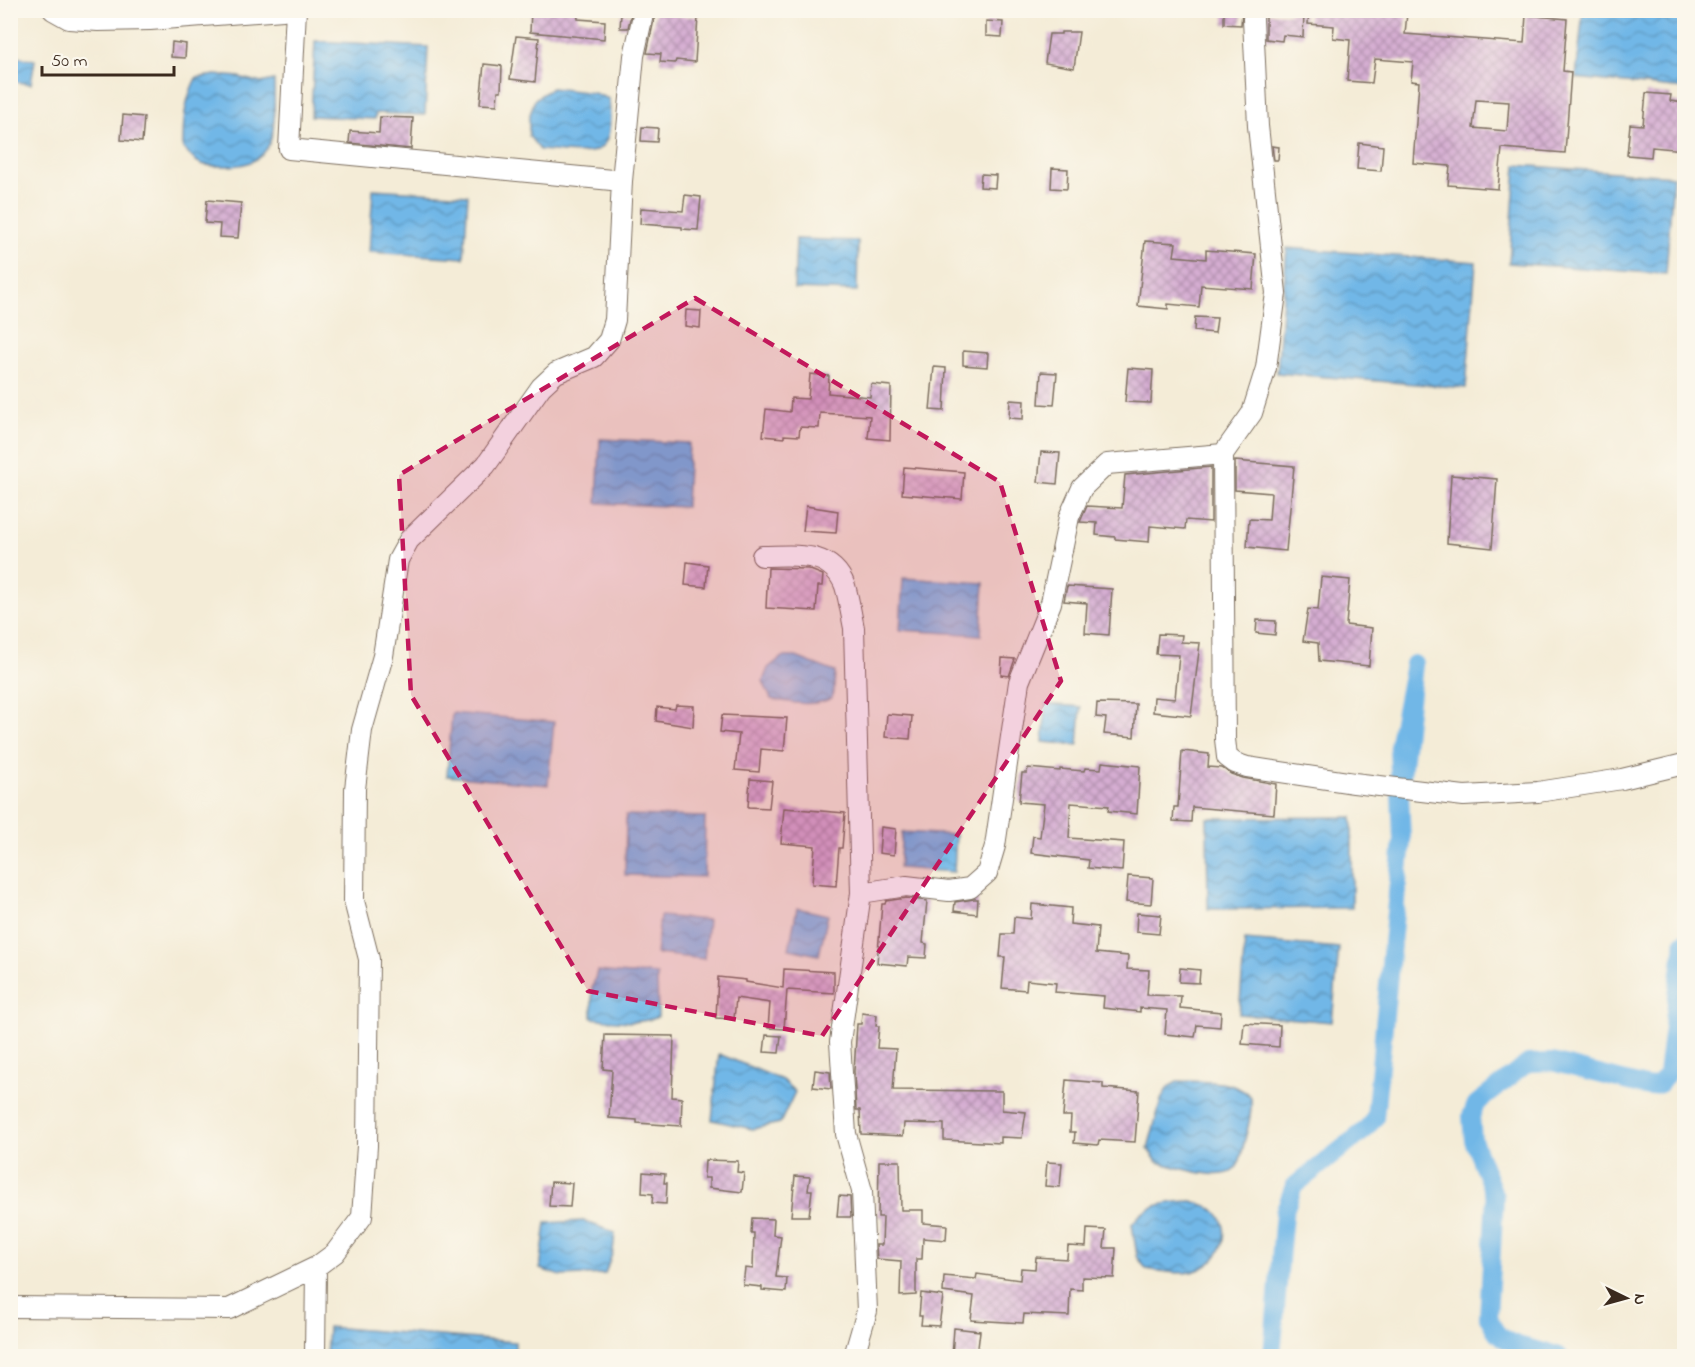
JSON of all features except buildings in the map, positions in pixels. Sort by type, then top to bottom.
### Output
[{"type":"street","points":[[53,10],[69,20],[105,21],[283,10]]},
{"type":"street","points":[[296,10],[289,149],[622,181]]},
{"type":"street","points":[[10,1307],[229,1309],[316,1267],[335,1253],[362,1217],[367,1146],[369,958],[354,901],[355,789],[362,730],[383,656],[398,560],[409,540],[486,465],[541,387],[556,373],[594,357],[609,340],[615,320],[622,181],[634,56],[644,10]]},
{"type":"street","points":[[1254,10],[1252,19],[1258,126],[1276,292],[1266,368],[1252,413],[1223,454],[1227,757],[1234,763],[1247,767],[1464,796],[1538,792],[1622,779],[1684,764]]},
{"type":"street","points":[[861,893],[906,886],[949,891],[970,888],[987,873],[995,846],[1019,682],[1051,603],[1069,517],[1082,489],[1107,464],[1223,454]]},
{"type":"street","points":[[762,556],[815,558],[832,564],[844,585],[854,628],[861,893],[840,1042],[846,1134],[862,1191],[867,1311],[854,1356]]},
{"type":"street","points":[[315,1356],[316,1267]]},
{"type":"highlighted area","points":[[695,298],[1000,482],[1061,681],[822,1036],[588,991],[411,695],[399,475]]},
{"type":"water","points":[[1583,11],[1684,11],[1684,89],[1576,78]]},
{"type":"water","points":[[315,41],[428,47],[425,115],[376,113],[375,119],[311,116]]},
{"type":"water","points":[[11,56],[35,60],[31,84],[11,81]]},
{"type":"water","points":[[215,75],[239,77],[261,83],[274,80],[274,125],[271,138],[266,150],[258,158],[245,164],[212,166],[202,164],[193,159],[183,148],[185,112],[192,87],[196,78]]},
{"type":"water","points":[[552,88],[594,93],[609,99],[608,135],[604,144],[597,150],[574,153],[540,150],[529,136],[529,118],[535,99]]},
{"type":"water","points":[[1516,165],[1673,176],[1666,274],[1509,263]]},
{"type":"water","points":[[373,189],[468,195],[464,258],[369,252]]},
{"type":"water","points":[[796,239],[858,241],[857,291],[794,289]]},
{"type":"water","points":[[1287,248],[1476,262],[1466,388],[1277,373]]},
{"type":"water","points":[[600,439],[689,443],[686,507],[597,503]]},
{"type":"water","points":[[903,578],[984,583],[981,635],[900,630]]},
{"type":"water","points":[[782,657],[796,657],[835,672],[832,698],[818,703],[794,703],[771,699],[763,681],[768,668]]},
{"type":"water","points":[[1046,704],[1081,707],[1078,745],[1043,742]]},
{"type":"water","points":[[452,713],[554,722],[548,785],[447,776]]},
{"type":"water","points":[[626,815],[705,817],[704,877],[625,875]]},
{"type":"water","points":[[1352,817],[1352,908],[1208,909],[1207,818]]},
{"type":"water","points":[[902,832],[956,835],[954,872],[899,868]]},
{"type":"water","points":[[797,908],[828,915],[819,955],[789,949]]},
{"type":"water","points":[[660,916],[708,920],[704,959],[656,954]]},
{"type":"water","points":[[1245,940],[1339,948],[1332,1022],[1239,1014]]},
{"type":"water","points":[[597,971],[657,975],[658,1017],[634,1022],[592,1018],[592,989]]},
{"type":"water","points":[[719,1054],[782,1080],[795,1092],[780,1123],[752,1129],[712,1120]]},
{"type":"water","points":[[1179,1081],[1227,1084],[1244,1091],[1251,1097],[1251,1109],[1241,1157],[1237,1167],[1229,1173],[1209,1174],[1157,1162],[1148,1148],[1161,1100],[1168,1087]]},
{"type":"water","points":[[1192,1201],[1212,1208],[1224,1226],[1223,1244],[1214,1260],[1198,1270],[1185,1273],[1146,1269],[1137,1256],[1132,1224],[1144,1212],[1159,1205]]},
{"type":"water","points":[[584,1221],[615,1233],[613,1251],[605,1274],[561,1276],[540,1269],[546,1223]]},
{"type":"water","points":[[328,1327],[515,1342],[515,1356],[326,1356]]},
{"type":"waterway","points":[[1272,1356],[1284,1213],[1294,1186],[1364,1131],[1375,1118],[1402,841],[1398,747],[1414,664],[1400,794]]},
{"type":"waterway","points":[[1559,1356],[1504,1339],[1488,1317],[1495,1197],[1473,1140],[1471,1116],[1476,1104],[1528,1063],[1552,1062],[1649,1087],[1660,1084],[1667,1074],[1684,942]]}]
